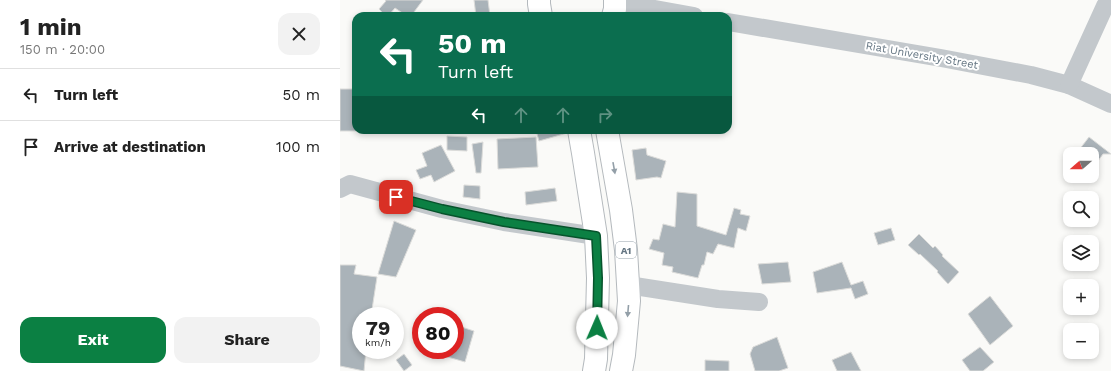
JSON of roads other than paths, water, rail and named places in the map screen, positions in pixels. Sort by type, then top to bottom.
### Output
[{"type":"highway","points":[[539,0],[540,12]]},
{"type":"highway","points":[[580,134],[596,236],[598,278],[596,358],[594,371]]},
{"type":"highway","name":"A1","points":[[608,134],[621,210],[626,250],[628,308],[624,355],[621,371]]},
{"type":"street","points":[[1069,85],[1109,0]]},
{"type":"street","points":[[614,6],[662,12]]},
{"type":"street","name":"Riat University Street","points":[[732,23],[1031,75],[1069,85],[1111,104]]},
{"type":"street","points":[[343,185],[496,221],[596,236]]},
{"type":"street","points":[[628,286],[718,299],[759,302]]}]
